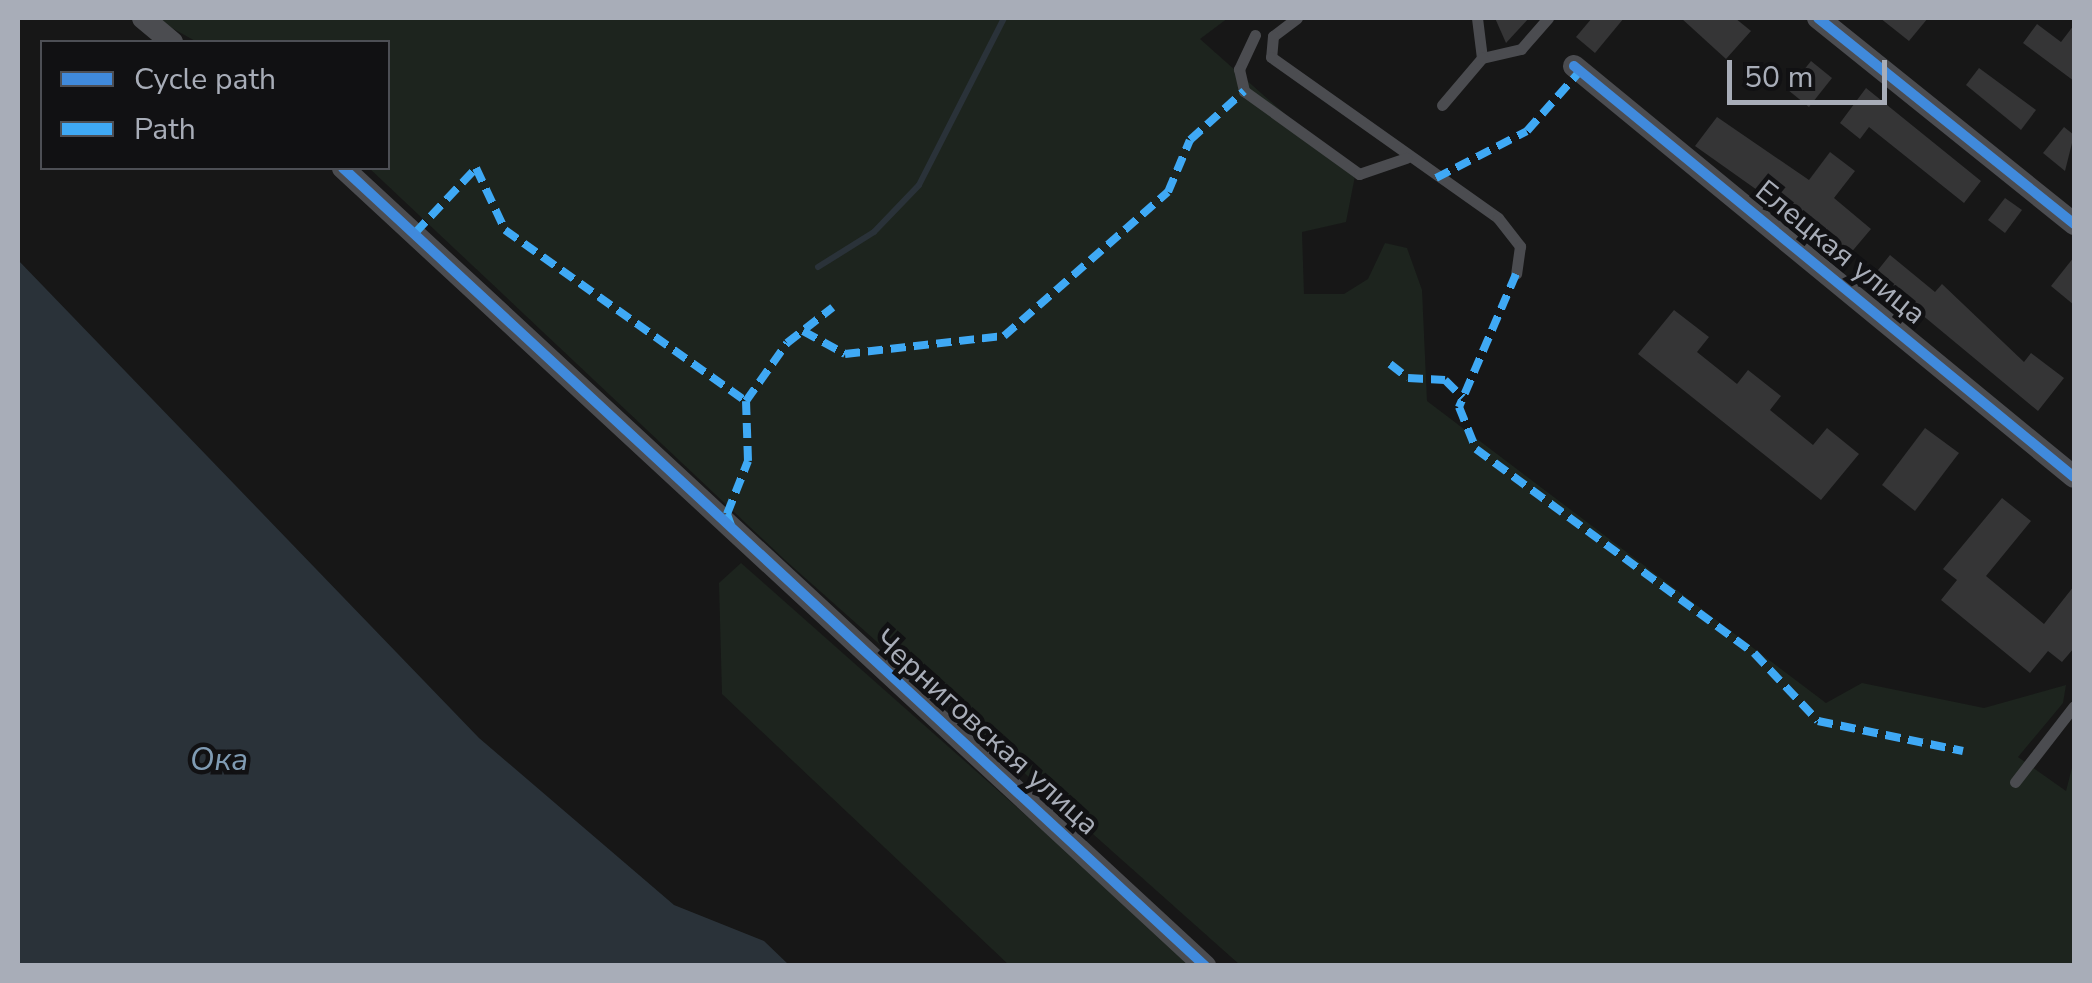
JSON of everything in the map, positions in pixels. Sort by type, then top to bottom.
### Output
[{"type":"street","points":[[143,18],[170,40]]},
{"type":"street","points":[[1818,18],[2074,224]]},
{"type":"street","name":"Елецкая улица","points":[[1574,66],[2074,477]]},
{"type":"street","name":"Черниговская улица","points":[[345,170],[734,537],[1205,966]]},
{"type":"lane","points":[[1297,18],[1274,36],[1272,57],[1406,158],[1498,218],[1520,246],[1516,274]]},
{"type":"lane","points":[[1477,18],[1482,58]]},
{"type":"lane","points":[[1442,105],[1482,58],[1521,49],[1548,18]]},
{"type":"lane","points":[[1255,35],[1239,69],[1244,90],[1360,174],[1406,158]]},
{"type":"lane","points":[[2014,782],[2074,706]]},
{"type":"shaded area","points":[[154,18],[1228,18],[1200,39],[1355,176],[1346,222],[1302,232],[1304,294],[1344,294],[1368,279],[1385,243],[1407,248],[1422,290],[1427,401],[1826,703],[1862,683],[1984,708],[2066,685],[2063,703],[2018,757],[2066,791],[2074,760],[2074,965],[1240,965],[785,560],[371,170],[390,170],[390,40],[193,40]]},
{"type":"shaded area","points":[[741,563],[1195,965],[1009,965],[722,694],[719,583]]},
{"type":"water","name":"Ока","points":[[18,260],[479,738],[674,905],[764,941],[789,965],[18,965]]},
{"type":"building","points":[[1495,18],[1529,18],[1506,43]]},
{"type":"building","points":[[1592,18],[1624,18],[1595,53],[1576,37]]},
{"type":"building","points":[[1681,18],[1735,18],[1751,31],[1726,59]]},
{"type":"building","points":[[1880,18],[1928,18],[1909,41]]},
{"type":"building","points":[[2037,24],[2061,42],[2074,25],[2074,81],[2023,43]]},
{"type":"building","points":[[1811,61],[1832,78],[1809,107],[1788,90]]},
{"type":"building","points":[[1979,68],[2036,110],[2021,130],[1966,85]]},
{"type":"building","points":[[1866,88],[1981,181],[1964,203],[1869,127],[1860,139],[1840,123]]},
{"type":"building","points":[[1717,117],[1809,180],[1830,152],[1855,171],[1834,198],[1871,229],[1849,255],[1695,146]]},
{"type":"building","points":[[2064,127],[2074,135],[2065,171],[2043,153]]},
{"type":"building","points":[[2005,198],[2022,210],[2005,233],[1988,220]]},
{"type":"building","points":[[1890,255],[1935,292],[1942,284],[2024,362],[2031,353],[2064,378],[2038,411],[1874,275]]},
{"type":"building","points":[[2074,257],[2074,305],[2051,286]]},
{"type":"building","points":[[1674,310],[1709,337],[1697,352],[1737,384],[1748,370],[1781,396],[1770,410],[1813,445],[1827,428],[1859,454],[1821,500],[1638,354]]},
{"type":"building","points":[[1925,428],[1959,453],[1915,511],[1882,485]]},
{"type":"building","points":[[2002,498],[2031,521],[1986,576],[2044,624],[2074,586],[2074,648],[2062,662],[2048,651],[2030,673],[1941,600],[1957,580],[1943,569]]},
{"type":"waterway","points":[[818,267],[874,232],[919,185],[1004,18]]},
{"type":"marked path","points":[[1436,178],[1527,131],[1580,71]]},
{"type":"marked path","points":[[803,331],[845,354],[1004,336],[1168,192],[1190,140],[1244,91]]},
{"type":"marked path","points":[[476,168],[505,230],[746,401]]},
{"type":"marked path","points":[[415,233],[476,168]]},
{"type":"marked path","points":[[1516,274],[1459,407],[1476,449],[1754,653],[1818,721],[1963,751]]},
{"type":"marked path","points":[[732,528],[727,514],[748,461],[746,401],[787,343],[833,307]]},
{"type":"marked path","points":[[1390,364],[1408,378],[1445,380],[1463,398]]},
{"type":"cycle path","points":[[1818,18],[2074,224]]},
{"type":"cycle path","points":[[1574,66],[2074,477]]},
{"type":"cycle path","points":[[345,170],[1205,966]]}]
